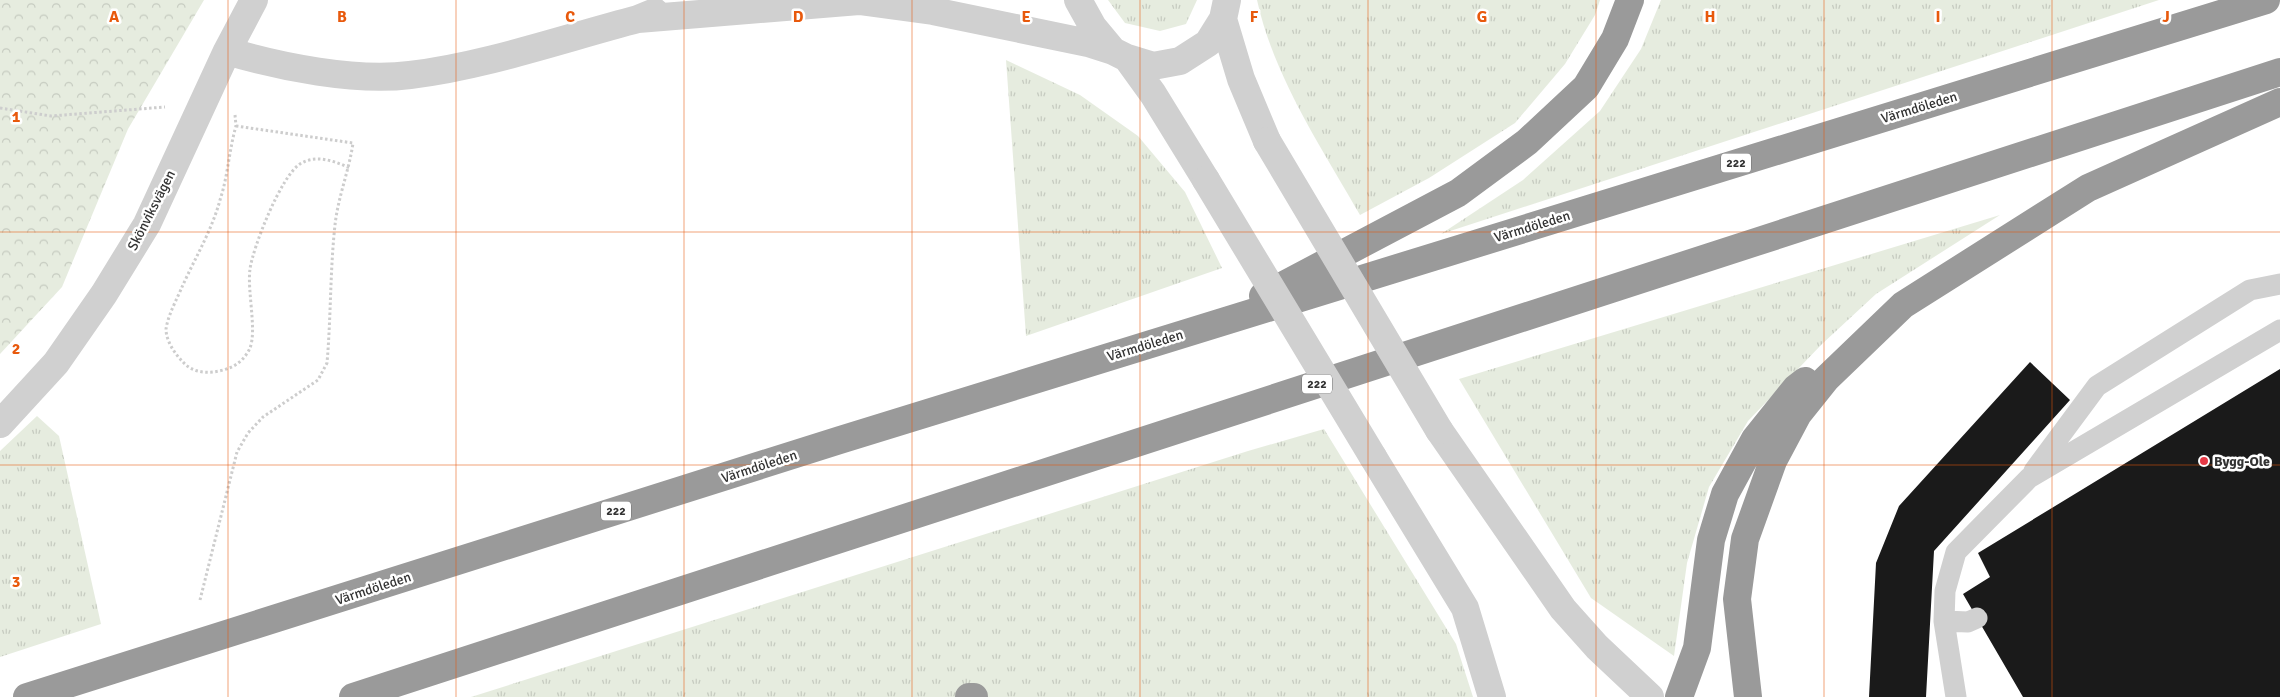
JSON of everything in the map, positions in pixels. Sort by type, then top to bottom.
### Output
[{"type":"highway","points":[[1207,326],[1458,192],[1527,142],[1586,87],[1614,39],[1630,0]]},
{"type":"highway","name":"Värmdöleden","points":[[27,697],[1207,326],[2266,0]]},
{"type":"highway","name":"222","points":[[353,697],[2280,72]]},
{"type":"highway","points":[[1679,697],[1697,648],[1711,540],[1725,494],[1755,439],[1796,388],[1903,305],[2088,188],[2280,102]]},
{"type":"highway","points":[[1748,697],[1737,599],[1745,539],[1773,461],[1798,414],[1826,379],[1903,305]]},
{"type":"highway","points":[[969,697],[974,697]]},
{"type":"street","name":"Skönviksvägen","points":[[0,424],[56,363],[133,248],[147,224],[227,51],[254,0]]},
{"type":"street","points":[[227,51],[260,61],[357,75],[409,75],[476,62],[638,19],[682,0]]},
{"type":"street","points":[[638,19],[860,0],[933,11],[1079,41],[1153,66],[1180,61],[1208,44],[1225,10]]},
{"type":"street","points":[[1078,0],[1093,27],[1120,54],[1153,94],[1465,608],[1492,697]]},
{"type":"street","points":[[1225,10],[1241,79],[1267,141],[1439,430],[1563,609],[1597,648],[1650,697]]},
{"type":"lane","points":[[1956,697],[1944,621],[1945,591],[1956,552],[2029,478],[2097,386],[2250,290],[2280,284]]},
{"type":"lane","points":[[2029,478],[2280,330]]},
{"type":"lane","points":[[1944,621],[1968,622],[1977,618]]},
{"type":"path","points":[[162,115],[169,100]]},
{"type":"path","points":[[0,108],[51,116],[165,107]]},
{"type":"path","points":[[200,600],[236,458],[248,433],[263,417],[318,380],[327,363],[335,225],[339,199],[350,168],[353,143],[236,126],[220,201],[174,303],[166,330],[172,349],[186,366],[201,372],[216,372],[230,368],[241,361],[250,348],[252,334],[249,296],[250,267],[265,222],[288,174],[300,163],[315,159],[332,160],[350,168]]},
{"type":"green space","points":[[0,0],[204,0],[128,129],[62,287],[0,354]]},
{"type":"green space","points":[[1108,0],[1197,0],[1186,24],[1160,31],[1125,23]]},
{"type":"green space","points":[[1257,0],[1600,0],[1595,15],[1565,64],[1515,123],[1429,178],[1360,215],[1300,111],[1287,84],[1265,29]]},
{"type":"green space","points":[[1661,0],[2159,0],[1441,234],[1523,180],[1600,111],[1641,49]]},
{"type":"green space","points":[[1006,60],[1080,95],[1138,136],[1185,192],[1222,268],[1026,336]]},
{"type":"green space","points":[[2000,215],[1876,294],[1822,344],[1748,421],[1709,487],[1687,563],[1674,656],[1591,598],[1459,379]]},
{"type":"green space","points":[[37,416],[59,436],[101,624],[0,657],[0,451]]},
{"type":"green space","points":[[1324,429],[1456,644],[1473,697],[471,697],[1248,451]]},
{"type":"building","points":[[2030,362],[2070,400],[1934,551],[1926,697],[1869,697],[1876,563],[1899,506]]},
{"type":"building","name":"Bygg-Ole","points":[[2280,369],[2280,697],[2023,697],[1963,594],[1990,577],[1978,553]]},
{"type":"place","name":"Bygg-Ole","points":[[2204,461]]}]
